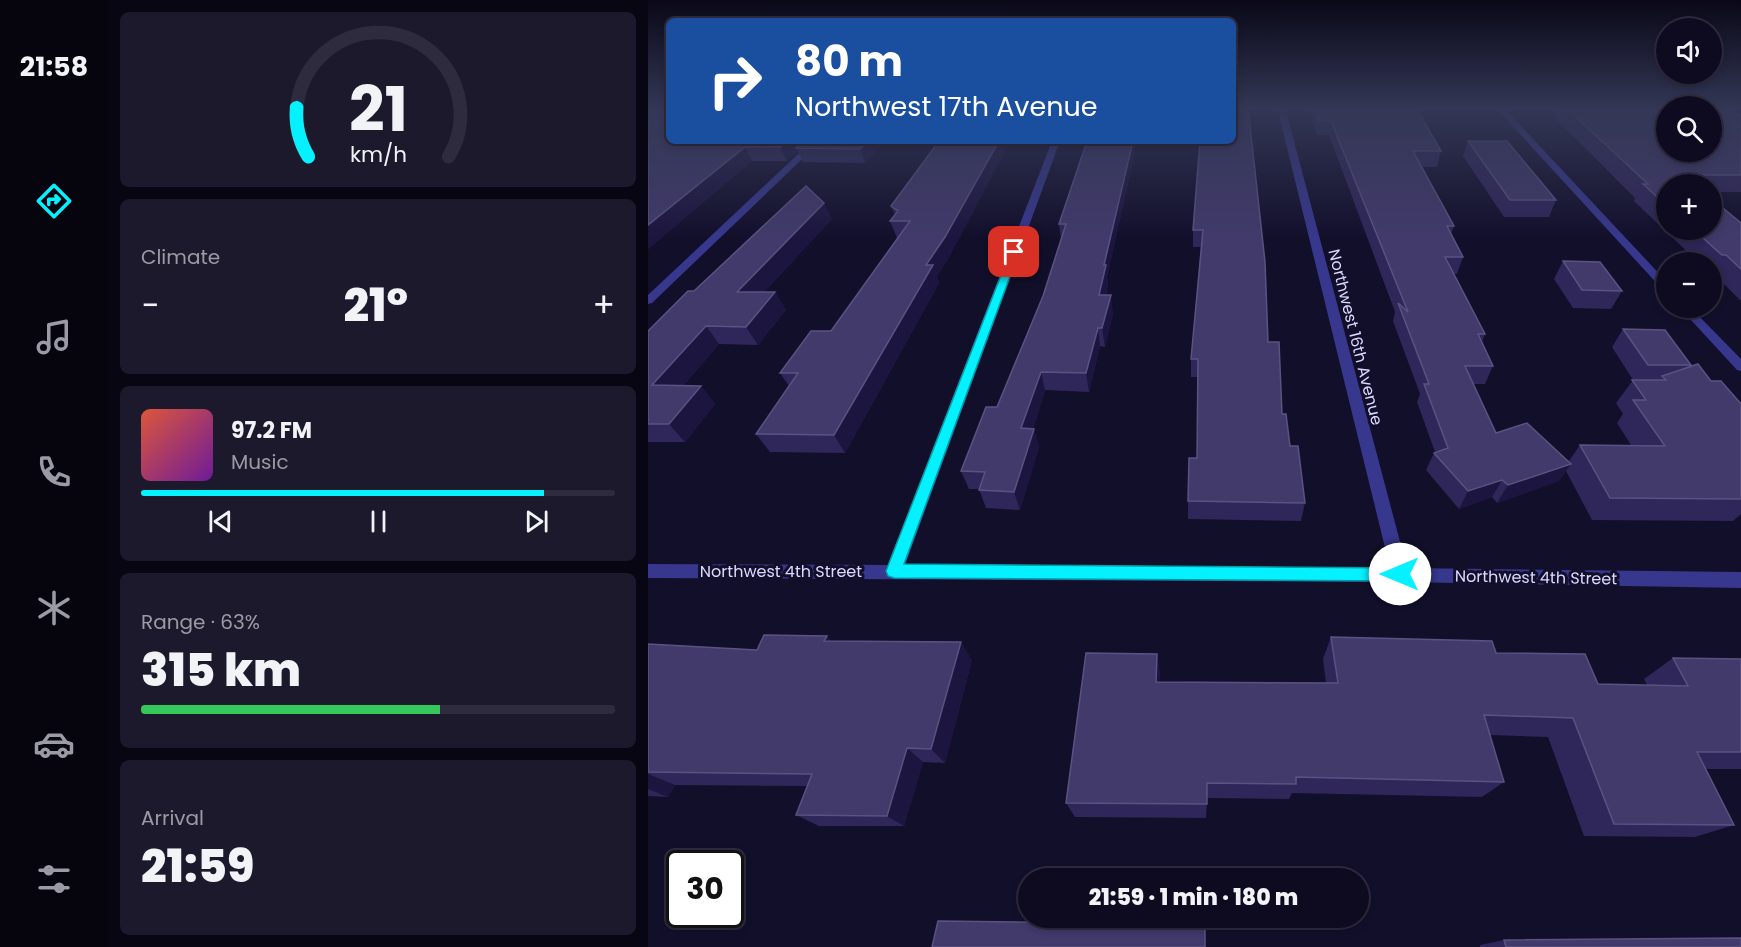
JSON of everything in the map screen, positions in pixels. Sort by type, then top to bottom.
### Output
[{"type":"street","points":[[648,301],[806,151]]},
{"type":"street","points":[[894,571],[1052,151]]},
{"type":"street","name":"Northwest 16th Avenue","points":[[1292,151],[1400,574]]},
{"type":"street","points":[[1540,151],[1656,276]]},
{"type":"street","points":[[1694,318],[1741,367]]},
{"type":"street","name":"Northwest 4th Street","points":[[648,571],[1400,574],[1741,580]]},
{"type":"building","points":[[648,151],[740,151],[648,225]]},
{"type":"building","points":[[931,151],[993,151],[945,237],[926,265],[933,265],[834,435],[756,434],[798,373],[780,373],[811,331],[831,331],[910,221],[890,221],[898,211],[891,206]]},
{"type":"building","points":[[1084,151],[1131,151],[1099,295],[1111,295],[1102,328],[1098,328],[1086,373],[1041,372],[1021,428],[1034,429],[1014,492],[979,490],[985,472],[961,471],[986,407],[997,407],[1043,296],[1066,224],[1059,224]]},
{"type":"building","points":[[1199,151],[1253,151],[1265,262],[1268,342],[1279,342],[1282,414],[1286,414],[1290,446],[1298,446],[1305,503],[1188,501],[1189,458],[1197,458],[1198,359],[1191,359],[1203,230],[1193,230]]},
{"type":"building","points":[[1343,151],[1413,151],[1454,226],[1447,226],[1463,257],[1445,257],[1485,334],[1478,334],[1493,366],[1465,366],[1496,433],[1527,423],[1571,464],[1508,485],[1502,480],[1468,491],[1434,453],[1448,448],[1424,384],[1429,384],[1398,303],[1408,312]]},
{"type":"building","points":[[1475,151],[1515,151],[1556,200],[1510,200]]},
{"type":"building","points":[[1613,151],[1656,151],[1656,162],[1722,162],[1722,151],[1741,151],[1741,175],[1656,174],[1656,196],[1643,184],[1648,184]]},
{"type":"building","points":[[806,186],[824,203],[737,292],[775,292],[746,327],[706,326],[652,385],[701,386],[669,424],[648,424],[648,331],[688,291],[694,291]]},
{"type":"building","points":[[1722,207],[1741,223],[1741,269],[1726,255],[1719,252],[1705,240],[1722,240]]},
{"type":"building","points":[[1563,261],[1600,262],[1622,291],[1582,290]]},
{"type":"building","points":[[1623,329],[1665,330],[1691,365],[1648,365]]},
{"type":"building","points":[[1698,364],[1711,381],[1721,381],[1741,404],[1741,499],[1610,498],[1580,445],[1665,446],[1633,400],[1646,400],[1632,380],[1666,380],[1662,376]]},
{"type":"building","points":[[764,635],[827,636],[824,641],[961,642],[931,749],[907,748],[887,816],[796,815],[812,774],[648,772],[648,644],[757,650]]},
{"type":"building","points":[[1331,637],[1492,641],[1496,653],[1585,654],[1598,684],[1688,686],[1673,658],[1741,659],[1741,752],[1697,752],[1734,825],[1614,824],[1573,718],[1484,715],[1504,782],[1296,777],[1296,784],[1207,783],[1207,804],[1066,803],[1086,653],[1157,654],[1156,682],[1338,683]]},
{"type":"building","points":[[938,921],[1018,922],[1018,928],[1205,928],[1205,947],[932,947]]},
{"type":"building","points":[[1741,938],[1741,947],[1506,947],[1504,940]]},
{"type":"route","points":[[1014,252],[894,571],[1400,574]]}]
